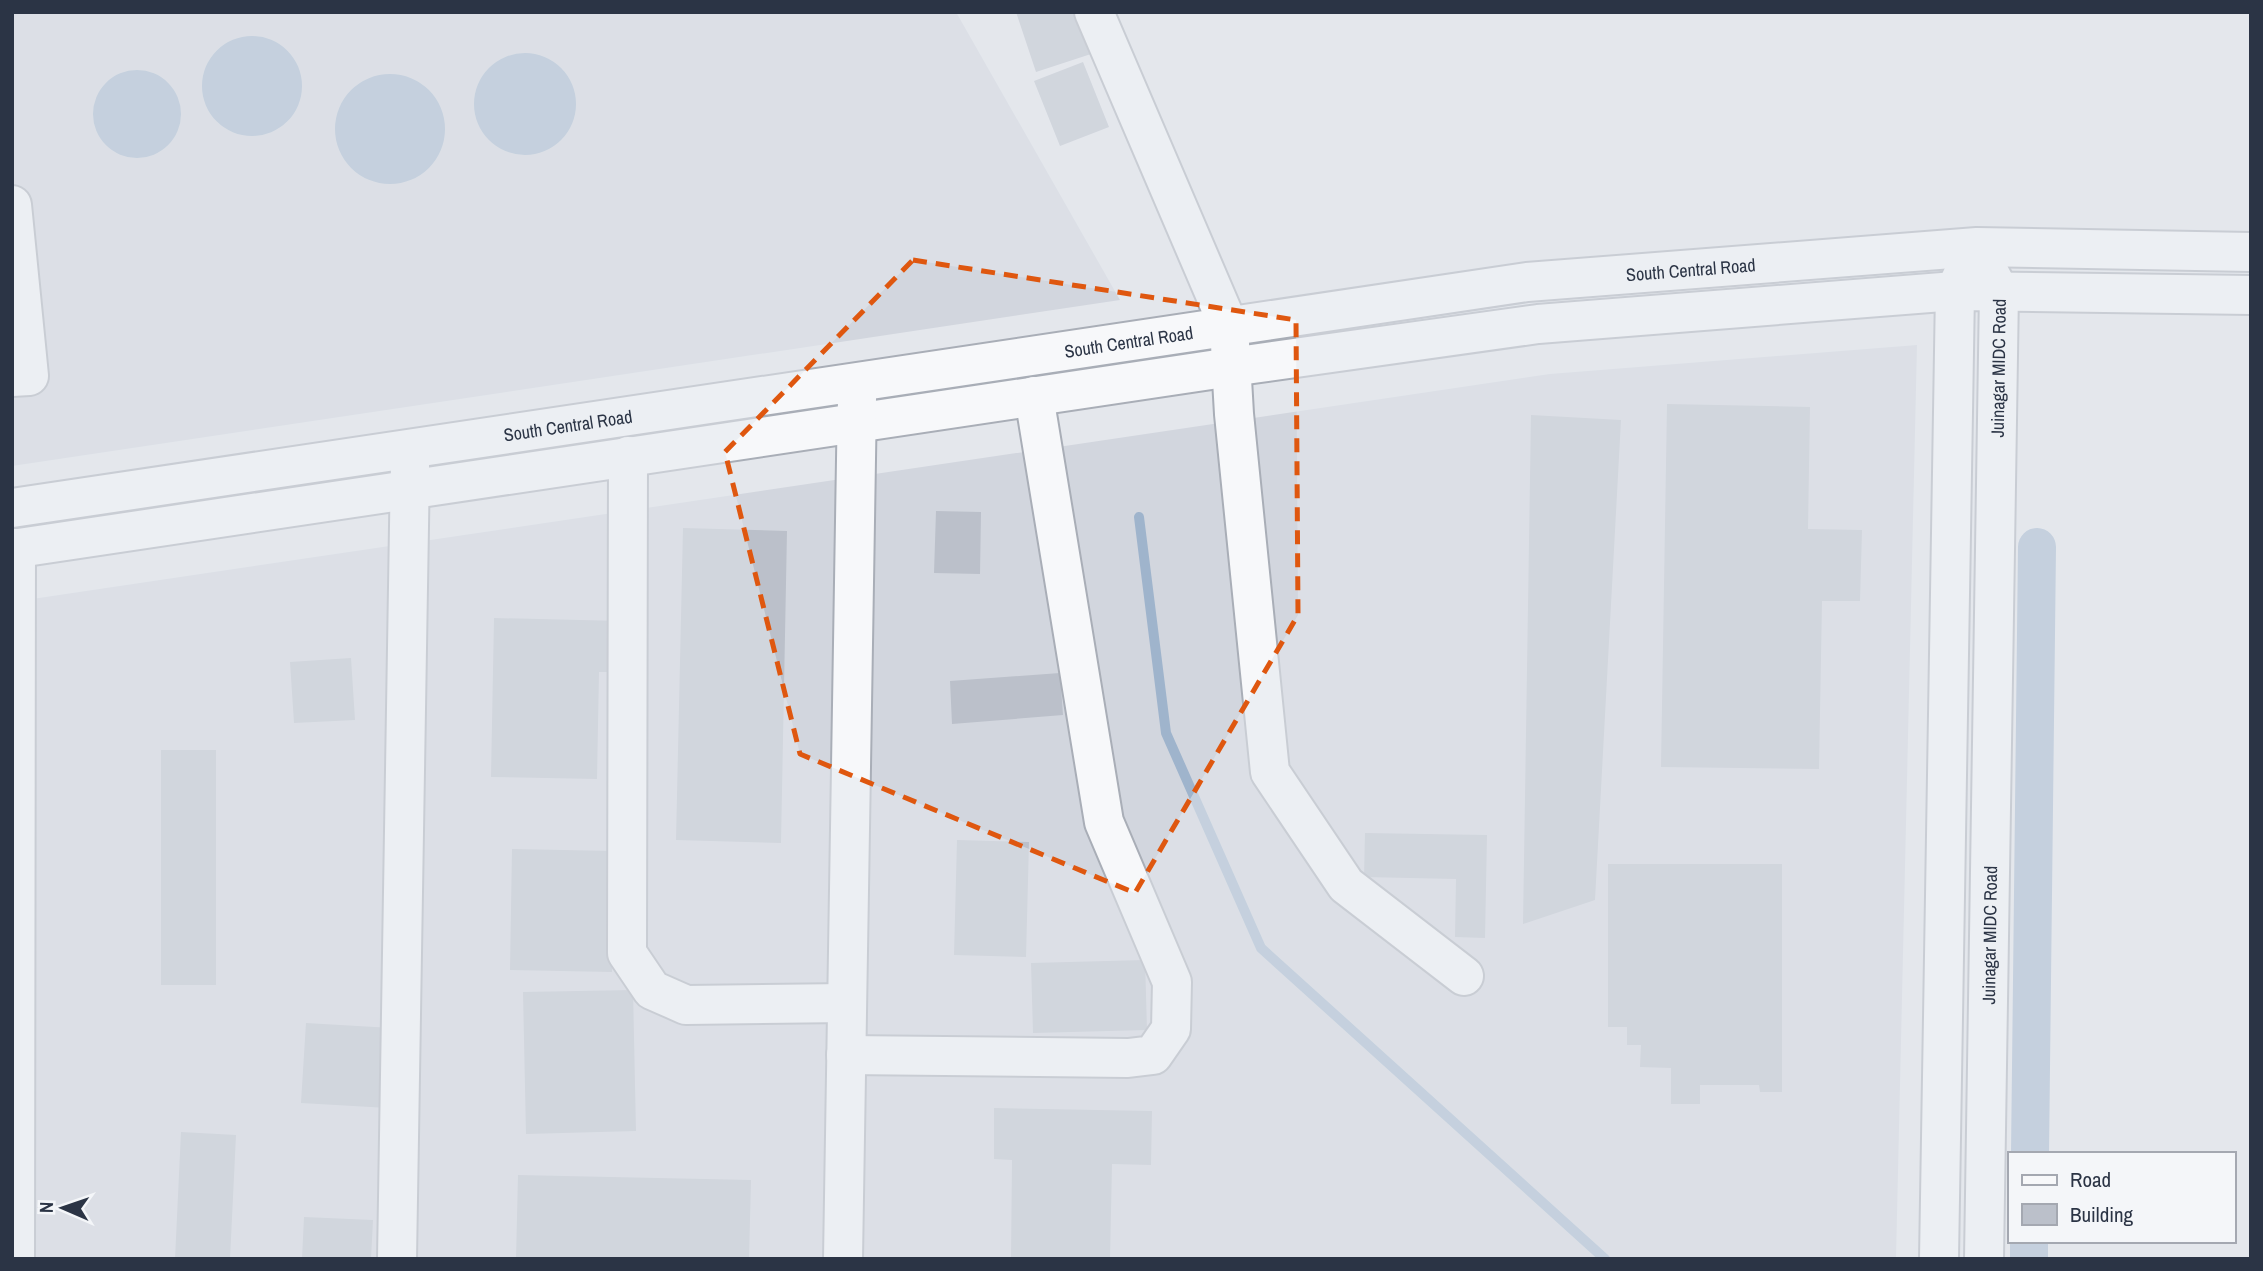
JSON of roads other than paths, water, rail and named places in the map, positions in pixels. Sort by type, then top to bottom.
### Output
[{"type":"street","points":[[1094,12],[1230,327],[1234,414],[1270,772],[1346,885],[1464,976]]},
{"type":"street","points":[[12,205],[29,376],[12,377]]},
{"type":"street","points":[[1939,1259],[1955,291],[1977,247]]},
{"type":"street","name":"South Central Road","points":[[12,508],[1527,282],[1977,247],[2251,252]]},
{"type":"street","name":"Juinagar MIDC Road","points":[[1977,247],[1999,291],[1984,1259]]},
{"type":"street","points":[[15,1259],[14,548],[1231,366],[1538,324],[1955,291],[2251,295]]},
{"type":"street","points":[[843,1259],[857,382]]},
{"type":"street","points":[[846,1055],[1128,1058],[1153,1055],[1171,1029],[1172,982],[1104,822],[1034,396]]},
{"type":"street","points":[[397,1259],[410,449]]},
{"type":"street","points":[[628,456],[627,953],[652,990],[686,1005],[847,1003]]},
{"type":"water","points":[[242,36],[262,36],[288,50],[299,67],[302,86],[299,105],[288,122],[262,136],[242,136],[224,128],[210,114],[202,96],[202,76],[210,58],[224,44]]},
{"type":"water","points":[[525,53],[545,57],[561,68],[572,84],[576,104],[572,124],[561,140],[545,151],[525,155],[505,151],[489,140],[478,124],[474,104],[478,84],[489,68],[505,57]]},
{"type":"water","points":[[137,70],[154,74],[168,83],[177,97],[181,114],[177,131],[168,145],[154,154],[137,158],[120,154],[106,145],[97,131],[93,114],[97,97],[106,83],[120,74]]},
{"type":"water","points":[[390,74],[411,78],[429,90],[441,108],[445,129],[441,150],[429,168],[411,180],[390,184],[369,180],[351,168],[339,150],[335,129],[339,108],[351,90],[369,78]]},
{"type":"waterway","points":[[1139,517],[1166,733],[1261,948],[1605,1259]]},
{"type":"waterway","points":[[2030,1152],[2037,547]]},
{"type":"waterway","points":[[2029,1243],[2029,1259]]}]
